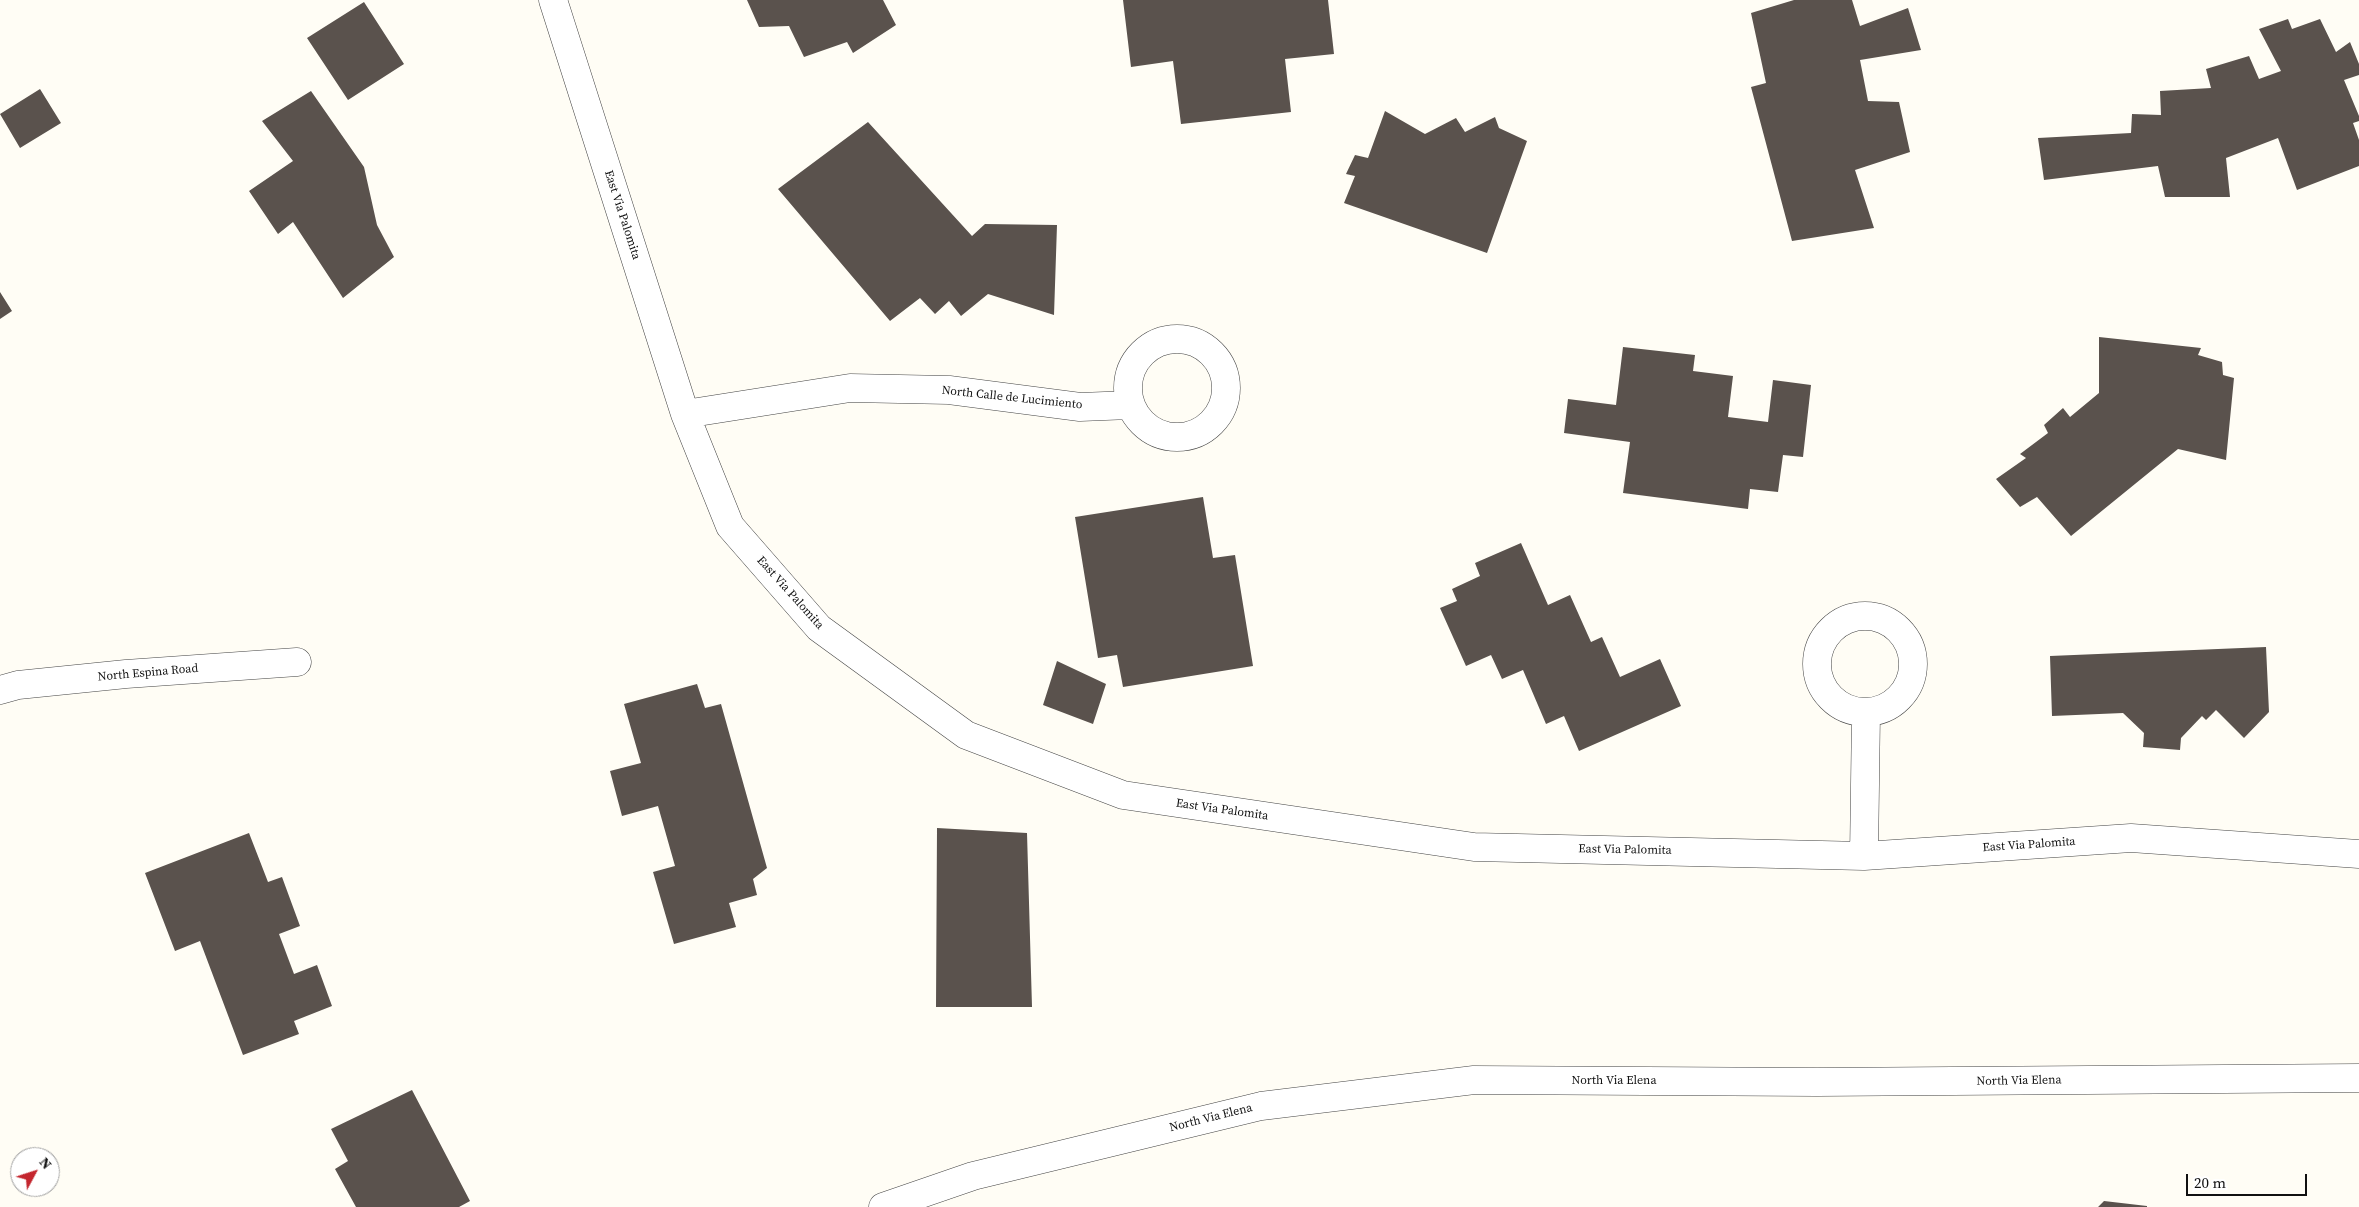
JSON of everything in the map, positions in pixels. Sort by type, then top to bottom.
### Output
[{"type":"street","name":"East Via Palomita","points":[[553,0],[686,414],[730,526],[819,628],[966,735],[1123,795],[1474,847],[1864,856],[2131,838],[2359,854]]},
{"type":"street","name":"North Calle de Lucimiento","points":[[686,414],[850,388],[949,390],[1080,407],[1130,405]]},
{"type":"street","name":"North Espina Road","points":[[0,690],[18,685],[126,674],[297,662]]},
{"type":"street","points":[[1864,856],[1866,713]]},
{"type":"street","name":"North Via Elena","points":[[883,1207],[973,1176],[1261,1106],[1474,1080],[1835,1082],[2359,1078]]},
{"type":"building","points":[[747,0],[883,0],[896,25],[853,53],[847,42],[804,57],[789,26],[759,27]]},
{"type":"building","points":[[1123,0],[1328,0],[1334,54],[1285,59],[1291,112],[1181,124],[1173,61],[1131,67]]},
{"type":"building","points":[[1794,0],[1852,0],[1860,26],[1908,8],[1921,50],[1860,60],[1868,101],[1899,102],[1910,152],[1855,170],[1874,228],[1792,241],[1751,87],[1766,83],[1751,13]]},
{"type":"building","points":[[364,2],[404,64],[348,100],[307,38]]},
{"type":"building","points":[[2288,19],[2292,29],[2320,19],[2336,52],[2350,42],[2359,64],[2359,75],[2344,80],[2359,116],[2359,121],[2353,123],[2359,140],[2359,166],[2297,190],[2278,138],[2226,158],[2230,197],[2165,197],[2158,166],[2044,180],[2038,138],[2131,133],[2132,114],[2161,115],[2160,91],[2211,88],[2206,69],[2249,56],[2259,79],[2281,71],[2259,29]]},
{"type":"building","points":[[40,89],[61,123],[20,148],[0,114]]},
{"type":"building","points":[[311,91],[364,167],[377,225],[394,257],[343,298],[293,222],[278,234],[249,191],[293,161],[262,121]]},
{"type":"building","points":[[1385,111],[1425,134],[1456,118],[1465,132],[1495,117],[1499,128],[1527,141],[1487,253],[1344,203],[1355,176],[1346,174],[1355,155],[1368,158]]},
{"type":"building","points":[[868,122],[972,236],[985,224],[1057,225],[1054,315],[988,294],[961,316],[949,301],[935,314],[920,298],[890,321],[778,189]]},
{"type":"building","points":[[0,292],[12,311],[0,319]]},
{"type":"building","points":[[2099,337],[2201,348],[2198,355],[2222,362],[2223,375],[2234,378],[2226,460],[2178,449],[2071,536],[2037,497],[2020,507],[1996,479],[2026,458],[2020,454],[2048,433],[2044,425],[2063,408],[2070,417],[2099,393]]},
{"type":"building","points":[[1623,347],[1695,355],[1693,371],[1733,376],[1728,417],[1768,422],[1773,380],[1811,385],[1803,457],[1783,455],[1778,492],[1750,489],[1748,509],[1623,493],[1630,442],[1564,433],[1568,399],[1616,405]]},
{"type":"building","points":[[1203,497],[1213,558],[1235,555],[1253,666],[1123,687],[1117,655],[1098,658],[1075,517]]},
{"type":"building","points":[[1521,543],[1548,605],[1570,595],[1591,642],[1602,637],[1620,677],[1660,659],[1681,706],[1579,751],[1564,716],[1546,724],[1523,670],[1502,679],[1491,655],[1466,666],[1440,608],[1457,601],[1452,589],[1480,576],[1475,563]]},
{"type":"building","points":[[2266,647],[2269,712],[2244,738],[2216,710],[2206,720],[2202,716],[2181,738],[2180,750],[2143,747],[2144,733],[2123,713],[2052,716],[2050,656]]},
{"type":"building","points":[[1057,661],[1106,684],[1093,724],[1043,705]]},
{"type":"building","points":[[697,684],[705,708],[721,704],[767,868],[753,879],[757,895],[729,903],[736,927],[674,944],[653,872],[675,866],[658,806],[622,816],[610,771],[641,763],[624,704]]},
{"type":"building","points":[[937,828],[1027,833],[1032,1007],[936,1007]]},
{"type":"building","points":[[249,833],[268,882],[282,877],[300,926],[279,934],[294,974],[317,965],[332,1006],[294,1021],[299,1034],[243,1055],[200,941],[175,951],[145,873]]},
{"type":"building","points":[[412,1090],[470,1201],[459,1207],[356,1207],[335,1169],[348,1161],[331,1129]]},
{"type":"building","points":[[2104,1201],[2147,1206],[2147,1207],[2098,1207]]}]
